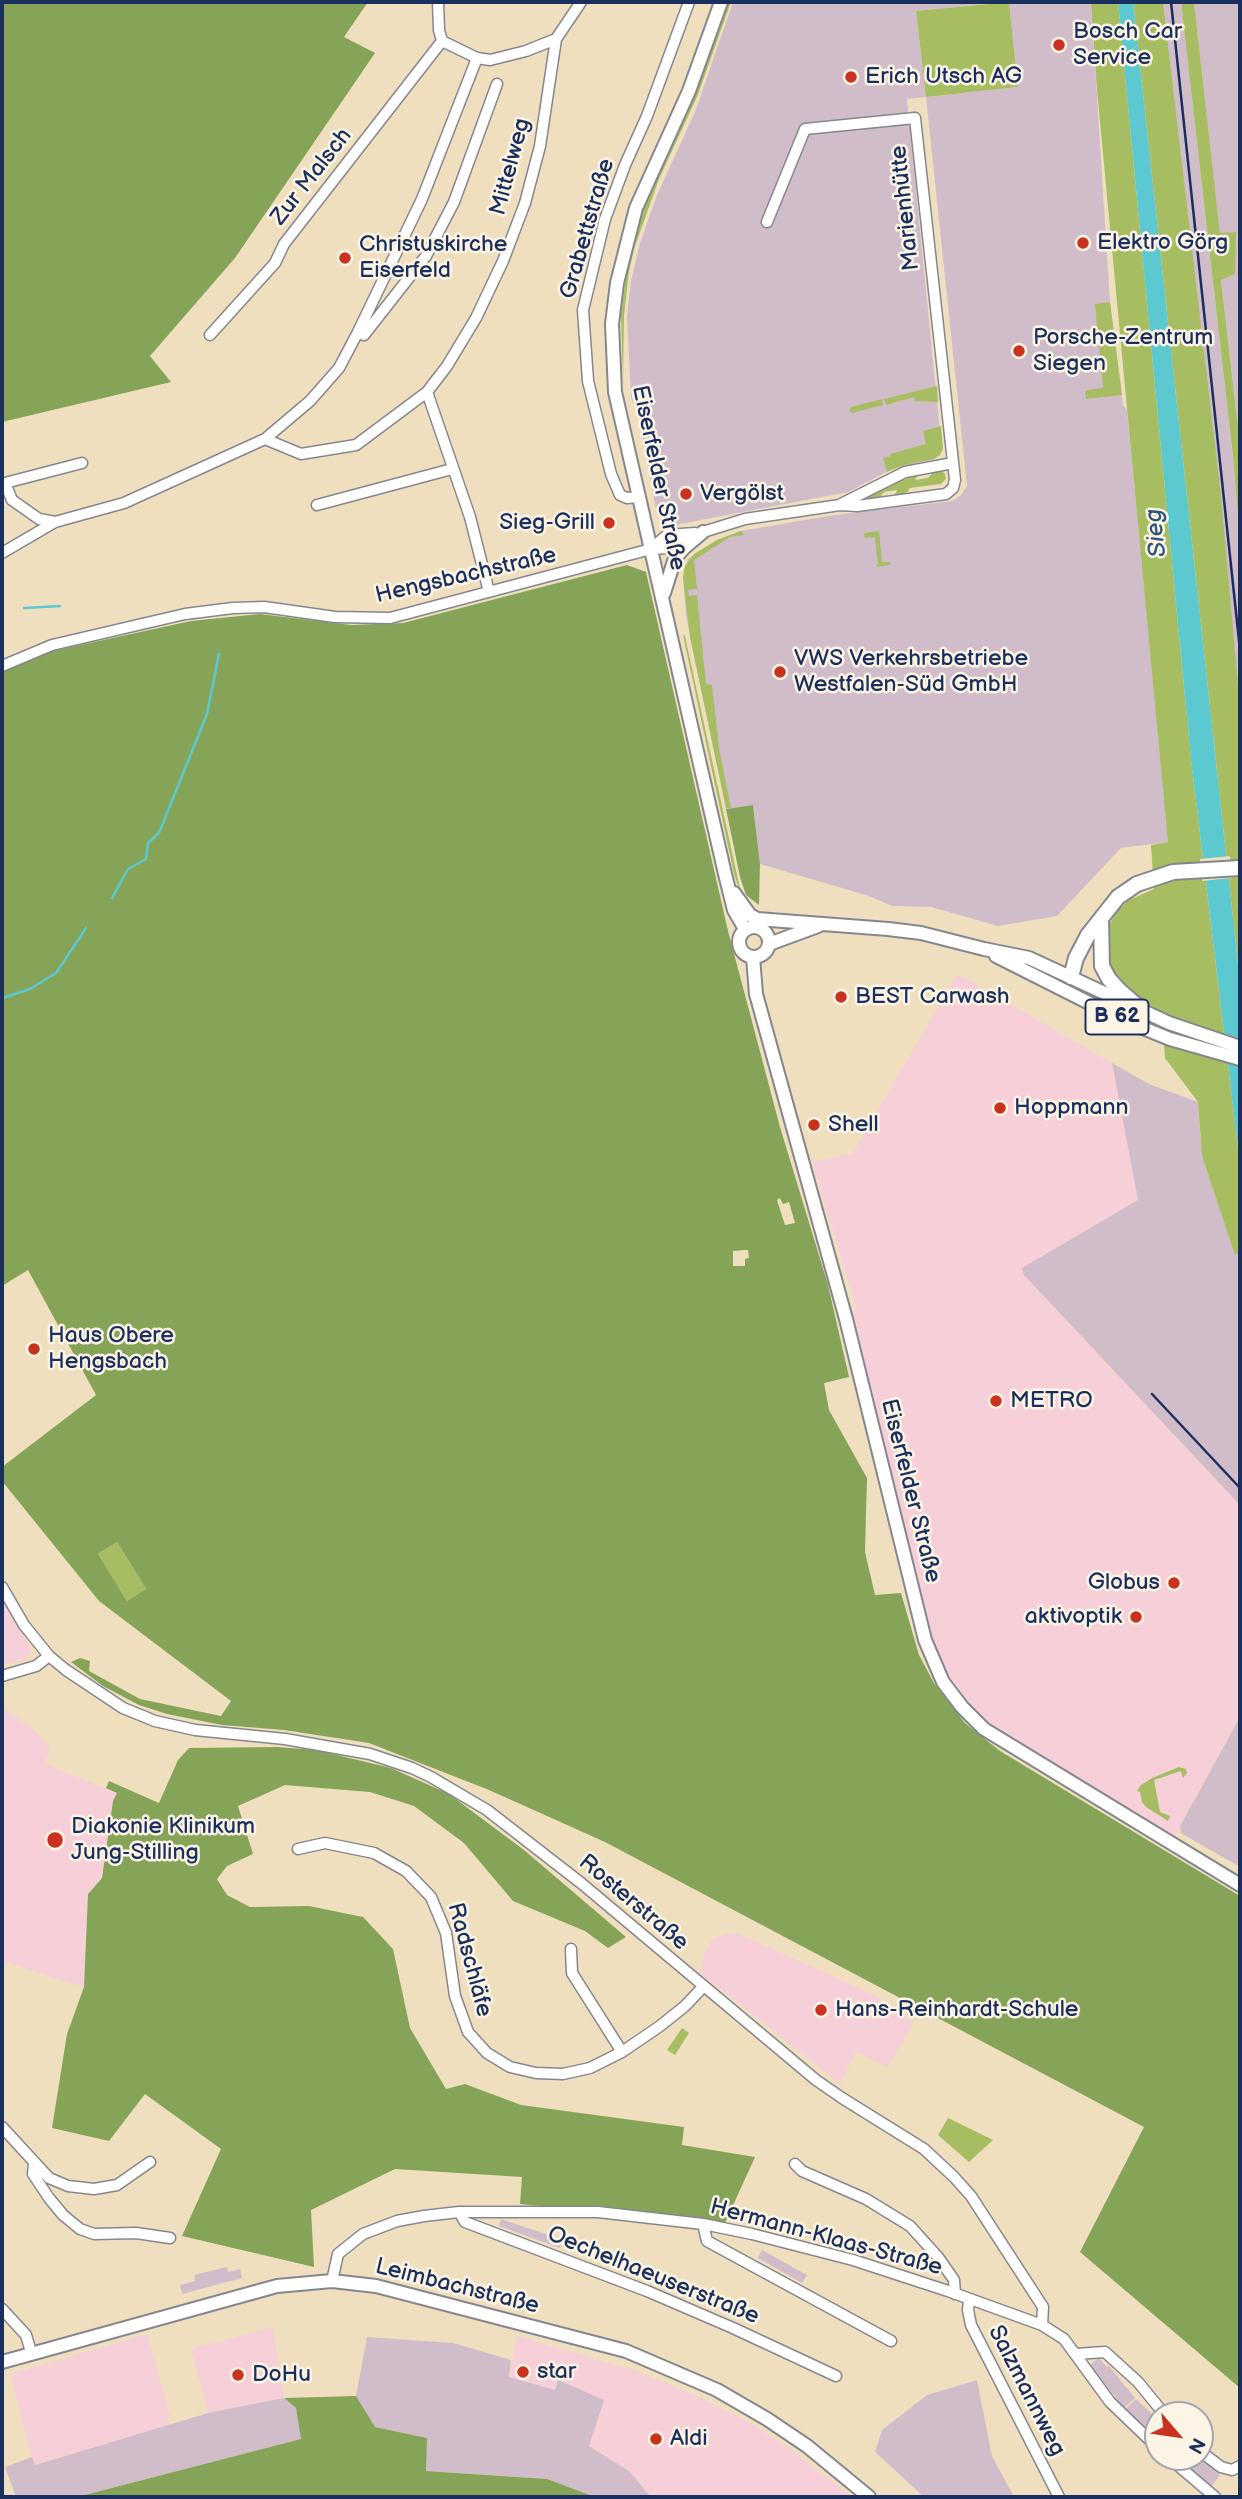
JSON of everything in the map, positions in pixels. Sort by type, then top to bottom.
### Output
[{"type":"highway","name":"B 62","points":[[1068,984],[1086,960],[1101,919],[1118,897],[1137,884],[1173,872],[1240,868]]},
{"type":"highway","name":"B 62","points":[[1101,919],[1102,966],[1109,979],[1142,1010]]},
{"type":"main road","name":"Eiserfelder Straße","points":[[721,2],[689,90],[636,208],[617,282],[612,324],[615,392],[725,874],[734,910],[745,929],[738,944],[742,952],[753,957],[756,994],[846,1319],[925,1640],[943,1682],[962,1707],[984,1729],[1240,1885]]},
{"type":"main road","points":[[663,596],[675,558],[703,532]]},
{"type":"main road","points":[[725,874],[739,902],[757,919],[855,925],[920,933],[1029,958],[1068,984]]},
{"type":"main road","points":[[768,938],[824,925]]},
{"type":"main road","points":[[745,929],[755,926],[768,938]]},
{"type":"main road","points":[[753,957],[765,952],[768,938]]},
{"type":"main road","name":"B 62","points":[[1068,984],[1240,1047]]},
{"type":"main road","name":"B 62","points":[[1068,984],[1121,1019],[1170,1039],[1240,1059]]},
{"type":"main road","name":"Leimbachstraße","points":[[2,2362],[277,2286],[332,2281],[376,2286],[626,2351],[723,2393],[767,2419],[807,2446],[869,2497]]},
{"type":"street","points":[[438,2],[442,41],[489,61],[556,39],[581,2]]},
{"type":"street","name":"Grabettstraße","points":[[640,497],[627,498],[620,495],[611,474],[588,381],[583,310],[606,219],[689,2]]},
{"type":"street","name":"Mittelweg","points":[[265,439],[301,454],[356,445],[427,392],[447,366],[476,318],[525,203],[540,146],[556,39]]},
{"type":"street","name":"Zur Malsch","points":[[210,335],[275,263],[284,244],[442,41]]},
{"type":"street","points":[[2,553],[55,523],[124,503],[265,439],[310,401],[339,368],[358,332],[422,199],[477,58]]},
{"type":"street","points":[[358,332],[364,335],[426,256],[454,202],[496,84]]},
{"type":"street","name":"Marienhütte","points":[[651,549],[670,548],[703,532],[745,519],[840,505],[857,506],[942,495],[950,491],[954,484],[915,118],[805,129],[766,222]]},
{"type":"street","points":[[427,392],[470,517],[489,592]]},
{"type":"street","points":[[55,523],[39,519],[12,500],[5,483],[82,463]]},
{"type":"street","name":"Marienhütte","points":[[840,505],[897,475],[953,463]]},
{"type":"street","points":[[317,505],[452,469]]},
{"type":"street","name":"Hengsbachstraße","points":[[2,666],[52,645],[185,614],[251,606],[335,617],[390,618],[651,549]]},
{"type":"street","points":[[2,1587],[24,1625],[49,1656],[36,1666],[2,1676]]},
{"type":"street","name":"Rosterstraße","points":[[49,1656],[123,1708],[155,1721],[195,1730],[346,1748],[412,1768],[487,1810],[817,2080],[924,2149],[954,2177],[978,2206],[1043,2307],[1042,2325]]},
{"type":"street","name":"Radschläfe","points":[[298,1849],[326,1843],[374,1853],[406,1871],[432,1897],[446,1933],[455,1996],[468,2032],[487,2053],[510,2067],[536,2074],[563,2074],[590,2068],[621,2052],[677,2012],[703,1987]]},
{"type":"street","points":[[570,1949],[572,1973],[621,2052]]},
{"type":"street","points":[[2,2127],[49,2178],[68,2186],[94,2189],[117,2185],[150,2162]]},
{"type":"street","points":[[34,2164],[33,2174],[49,2198],[62,2215],[80,2229],[94,2234],[136,2233],[170,2238]]},
{"type":"street","points":[[795,2164],[802,2171],[866,2199],[910,2226],[938,2257],[954,2280],[955,2294]]},
{"type":"street","name":"Hermann-Klaas-Straße","points":[[332,2281],[338,2254],[363,2234],[397,2221],[459,2212],[598,2212],[703,2224],[752,2234],[853,2260],[1042,2325]]},
{"type":"street","name":"Oechelhaeuserstraße","points":[[459,2212],[465,2222],[647,2291],[836,2376]]},
{"type":"street","points":[[703,2224],[707,2241],[891,2341]]},
{"type":"street","name":"Salzmannweg","points":[[969,2300],[971,2325],[1059,2497]]},
{"type":"street","points":[[2,2309],[26,2335],[31,2352]]},
{"type":"street","points":[[1042,2325],[1064,2339],[1110,2402],[1144,2435]]},
{"type":"street","points":[[1076,2354],[1105,2352],[1138,2382],[1154,2401]]},
{"type":"street","points":[[1214,2462],[1232,2470],[1240,2466]]},
{"type":"street","points":[[1184,2471],[1215,2497]]},
{"type":"shaded area","points":[[733,2],[1007,2],[916,11],[926,97],[907,99],[942,452],[934,459],[892,469],[848,492],[675,525],[657,515],[638,412],[631,398],[627,315],[631,281],[640,243],[657,195],[695,112]]},
{"type":"shaded area","points":[[1009,2],[1091,2],[1110,302],[1123,405],[1127,410],[1169,842],[1121,848],[1057,916],[998,926],[931,907],[892,906],[869,896],[760,864],[753,805],[726,809],[686,616],[683,577],[688,559],[717,540],[741,531],[834,515],[952,501],[961,495],[967,486],[926,97],[1018,87]]},
{"type":"shaded area","points":[[1163,2],[1181,2],[1233,458],[1240,541],[1240,708]]},
{"type":"shaded area","points":[[1194,2],[1240,2],[1240,444],[1221,279],[1235,232],[1220,234]]},
{"type":"shaded area","points":[[956,976],[967,979],[1112,1063],[1138,1200],[1024,1275],[1240,1505],[1240,1717],[1172,1843],[962,1707],[925,1640],[848,1313],[857,1309],[812,1162],[853,1153]]},
{"type":"shaded area","points":[[1112,1063],[1149,1084],[1198,1102],[1202,1156],[1235,1254],[1240,1251],[1240,1505],[1024,1275],[1022,1268],[1138,1200]]},
{"type":"shaded area","points":[[2,1600],[31,1649],[26,1660],[2,1665]]},
{"type":"shaded area","name":"Diakonie Klinikum Jung-Stilling","points":[[2,1707],[33,1729],[50,1748],[45,1764],[117,1793],[113,1801],[102,1878],[88,1894],[84,1987],[2,1961]]},
{"type":"shaded area","points":[[1240,1717],[1240,1867],[1181,1833],[1180,1826]]},
{"type":"shaded area","name":"Hans-Reinhardt-Schule","points":[[737,1933],[870,1993],[914,2022],[888,2067],[856,2052],[840,2084],[700,1973],[704,1955],[712,1939]]},
{"type":"shaded area","points":[[501,2219],[563,2240],[560,2248],[499,2226]]},
{"type":"shaded area","points":[[792,2223],[822,2235],[819,2241],[789,2230]]},
{"type":"shaded area","points":[[762,2250],[807,2275],[802,2283],[758,2258]]},
{"type":"shaded area","points":[[227,2267],[228,2272],[240,2269],[242,2278],[182,2294],[180,2285],[195,2281],[194,2275]]},
{"type":"shaded area","points":[[273,2327],[284,2398],[208,2413],[191,2349]]},
{"type":"shaded area","points":[[147,2334],[170,2415],[166,2426],[34,2465],[10,2374]]},
{"type":"shaded area","points":[[517,2336],[637,2371],[697,2396],[747,2421],[791,2449],[852,2497],[651,2497],[629,2471],[589,2446],[558,2381],[555,2390],[509,2377]]},
{"type":"shaded area","points":[[367,2337],[453,2343],[511,2360],[509,2377],[555,2390],[558,2380],[604,2400],[589,2446],[629,2471],[651,2497],[595,2497],[547,2479],[425,2471],[427,2438],[375,2427],[356,2396]]},
{"type":"shaded area","points":[[1099,2358],[1135,2398],[1124,2408],[1090,2365]]},
{"type":"shaded area","points":[[977,2380],[992,2456],[1014,2497],[924,2497],[875,2452],[882,2430],[927,2395]]},
{"type":"shaded area","points":[[284,2398],[296,2408],[302,2439],[77,2497],[16,2497],[5,2467],[32,2457],[35,2465],[208,2413]]},
{"type":"shaded area","points":[[1136,2399],[1144,2407],[1144,2429],[1124,2410]]},
{"type":"shaded area","points":[[1214,2470],[1220,2475],[1211,2487],[1192,2471]]},
{"type":"green space","points":[[2,2],[368,2],[344,37],[375,53],[235,258],[150,356],[171,382],[2,422]]},
{"type":"green space","points":[[728,2],[731,2],[697,97],[659,179],[634,249],[624,316],[623,383],[621,315],[632,245],[650,190],[695,92]]},
{"type":"green space","points":[[1009,2],[1018,87],[926,97],[916,11]]},
{"type":"green space","points":[[1091,2],[1118,2],[1191,759],[1240,1164],[1240,1251],[1235,1255],[1202,1156],[1198,1102],[1165,1058],[1162,1012],[1130,994],[1111,972],[1105,951],[1106,931],[1116,912],[1129,900],[1154,889],[1151,845],[1168,842]]},
{"type":"green space","points":[[1133,2],[1163,2],[1221,496],[1240,708],[1240,982]]},
{"type":"green space","points":[[1181,2],[1194,2],[1220,233],[1236,232],[1235,274],[1221,280],[1240,444],[1240,541],[1233,457]]},
{"type":"green space","points":[[1110,302],[1122,395],[1086,399],[1085,392],[1088,390],[1103,388],[1095,304]]},
{"type":"green space","points":[[937,386],[938,402],[915,401],[914,397],[886,405],[884,399]]},
{"type":"green space","points":[[882,399],[883,405],[852,413],[849,411],[851,407]]},
{"type":"green space","points":[[941,426],[943,448],[940,455],[887,472],[883,458],[926,444],[923,431]]},
{"type":"green space","points":[[935,470],[945,474],[946,479],[941,484],[910,488],[904,496],[893,498],[897,490],[884,492],[878,500],[856,503],[855,500],[884,485],[888,487],[913,473],[920,472],[915,480],[928,478]]},
{"type":"green space","points":[[741,531],[744,535],[730,537],[694,560],[697,589],[688,590],[689,596],[697,595],[706,684],[712,685],[719,748],[731,808],[726,808],[690,637],[683,577],[685,566],[694,554],[717,540]]},
{"type":"green space","points":[[879,531],[882,562],[890,562],[890,565],[875,567],[878,564],[875,537],[865,538],[864,533]]},
{"type":"green space","points":[[627,565],[646,572],[728,931],[780,1127],[828,1285],[849,1377],[824,1383],[829,1410],[867,1478],[865,1552],[875,1595],[901,1593],[919,1655],[934,1683],[965,1723],[1000,1751],[1240,1896],[1240,2388],[1080,2252],[1144,2127],[605,1842],[489,1790],[369,1743],[284,1730],[222,1725],[167,1714],[139,1705],[103,1686],[71,1662],[80,1658],[90,1661],[89,1671],[140,1699],[221,1716],[231,1701],[99,1601],[2,1481],[2,1467],[96,1395],[28,1270],[2,1286],[2,671],[48,652],[191,621],[260,614],[351,625],[403,623]],"holes":[[[780,1198],[783,1204],[789,1202],[795,1223],[785,1225],[777,1200]],[[748,1250],[749,1258],[745,1259],[745,1266],[733,1266],[733,1251]],[[117,1542],[146,1589],[127,1601],[98,1554]]]},
{"type":"green space","points":[[683,635],[685,636],[742,898],[734,874]]},
{"type":"green space","points":[[753,805],[760,864],[759,905],[746,895],[726,809]]},
{"type":"green space","points":[[117,1542],[146,1589],[127,1601],[98,1554]]},
{"type":"green space","points":[[277,1747],[316,1750],[391,1768],[449,1794],[524,1850],[626,1937],[608,1948],[585,1931],[513,1901],[464,1843],[414,1806],[370,1792],[285,1785],[238,1806],[253,1854],[227,1866],[217,1879],[227,1895],[250,1907],[309,1906],[363,1917],[393,1949],[410,2028],[446,2089],[465,2084],[521,2105],[684,2127],[682,2145],[755,2157],[725,2223],[520,2204],[522,2177],[395,2169],[311,2210],[314,2267],[182,2236],[221,2149],[145,2094],[109,2141],[52,2128],[67,2034],[84,1987],[88,1894],[102,1878],[113,1801],[117,1793],[106,1788],[109,1781],[159,1803],[178,1760],[189,1748]]},
{"type":"green space","points":[[1179,1767],[1186,1769],[1187,1773],[1183,1778],[1181,1771],[1154,1780],[1160,1812],[1170,1816],[1168,1821],[1146,1807],[1140,1792],[1137,1791],[1152,1778]]},
{"type":"green space","points":[[682,2028],[689,2033],[675,2055],[667,2050]]},
{"type":"green space","points":[[948,2118],[993,2140],[969,2162],[938,2135]]},
{"type":"green space","points":[[356,2396],[375,2427],[427,2438],[426,2471],[547,2479],[595,2497],[77,2497],[301,2439],[296,2408],[284,2398]]},
{"type":"water","points":[[1118,2],[1133,2],[1240,982],[1240,1164],[1191,759]]},
{"type":"pier","points":[[1230,856],[1232,878],[1202,881],[1200,859]]},
{"type":"waterway","points":[[24,608],[60,606]]},
{"type":"waterway","points":[[112,898],[128,869],[146,859],[148,843],[159,833],[207,714],[219,654]]},
{"type":"waterway","points":[[2,998],[30,989],[56,973],[86,928]]},
{"type":"railway","points":[[1171,2],[1240,650]]},
{"type":"railway","points":[[1152,1394],[1240,1488]]},
{"type":"place","name":"Bosch Car Service","points":[[1059,45]]},
{"type":"place","name":"Erich Utsch AG","points":[[851,77]]},
{"type":"place","name":"Elektro Görg","points":[[1083,243]]},
{"type":"place","name":"Christuskirche Eiserfeld","points":[[345,258]]},
{"type":"place","name":"Porsche-Zentrum Siegen","points":[[1019,351]]},
{"type":"place","name":"Vergölst","points":[[686,494]]},
{"type":"place","name":"Sieg-Grill","points":[[609,523]]},
{"type":"place","name":"VWS Verkehrsbetriebe Westfalen-Süd GmbH","points":[[780,672]]},
{"type":"place","name":"BEST Carwash","points":[[841,997]]},
{"type":"place","name":"Hoppmann","points":[[1000,1108]]},
{"type":"place","name":"Shell","points":[[814,1125]]},
{"type":"place","name":"Haus Obere Hengsbach","points":[[34,1349]]},
{"type":"place","name":"METRO","points":[[996,1401]]},
{"type":"place","name":"Globus","points":[[1174,1583]]},
{"type":"place","name":"aktivoptik","points":[[1136,1617]]},
{"type":"place","name":"Diakonie Klinikum Jung-Stilling","points":[[55,1840]]},
{"type":"place","name":"Hans-Reinhardt-Schule","points":[[821,2010]]},
{"type":"place","name":"star","points":[[523,2372]]},
{"type":"place","name":"DoHu","points":[[238,2375]]},
{"type":"place","name":"Aldi","points":[[656,2439]]},
{"type":"water label","name":"Sieg","points":[[1157,533]]}]
